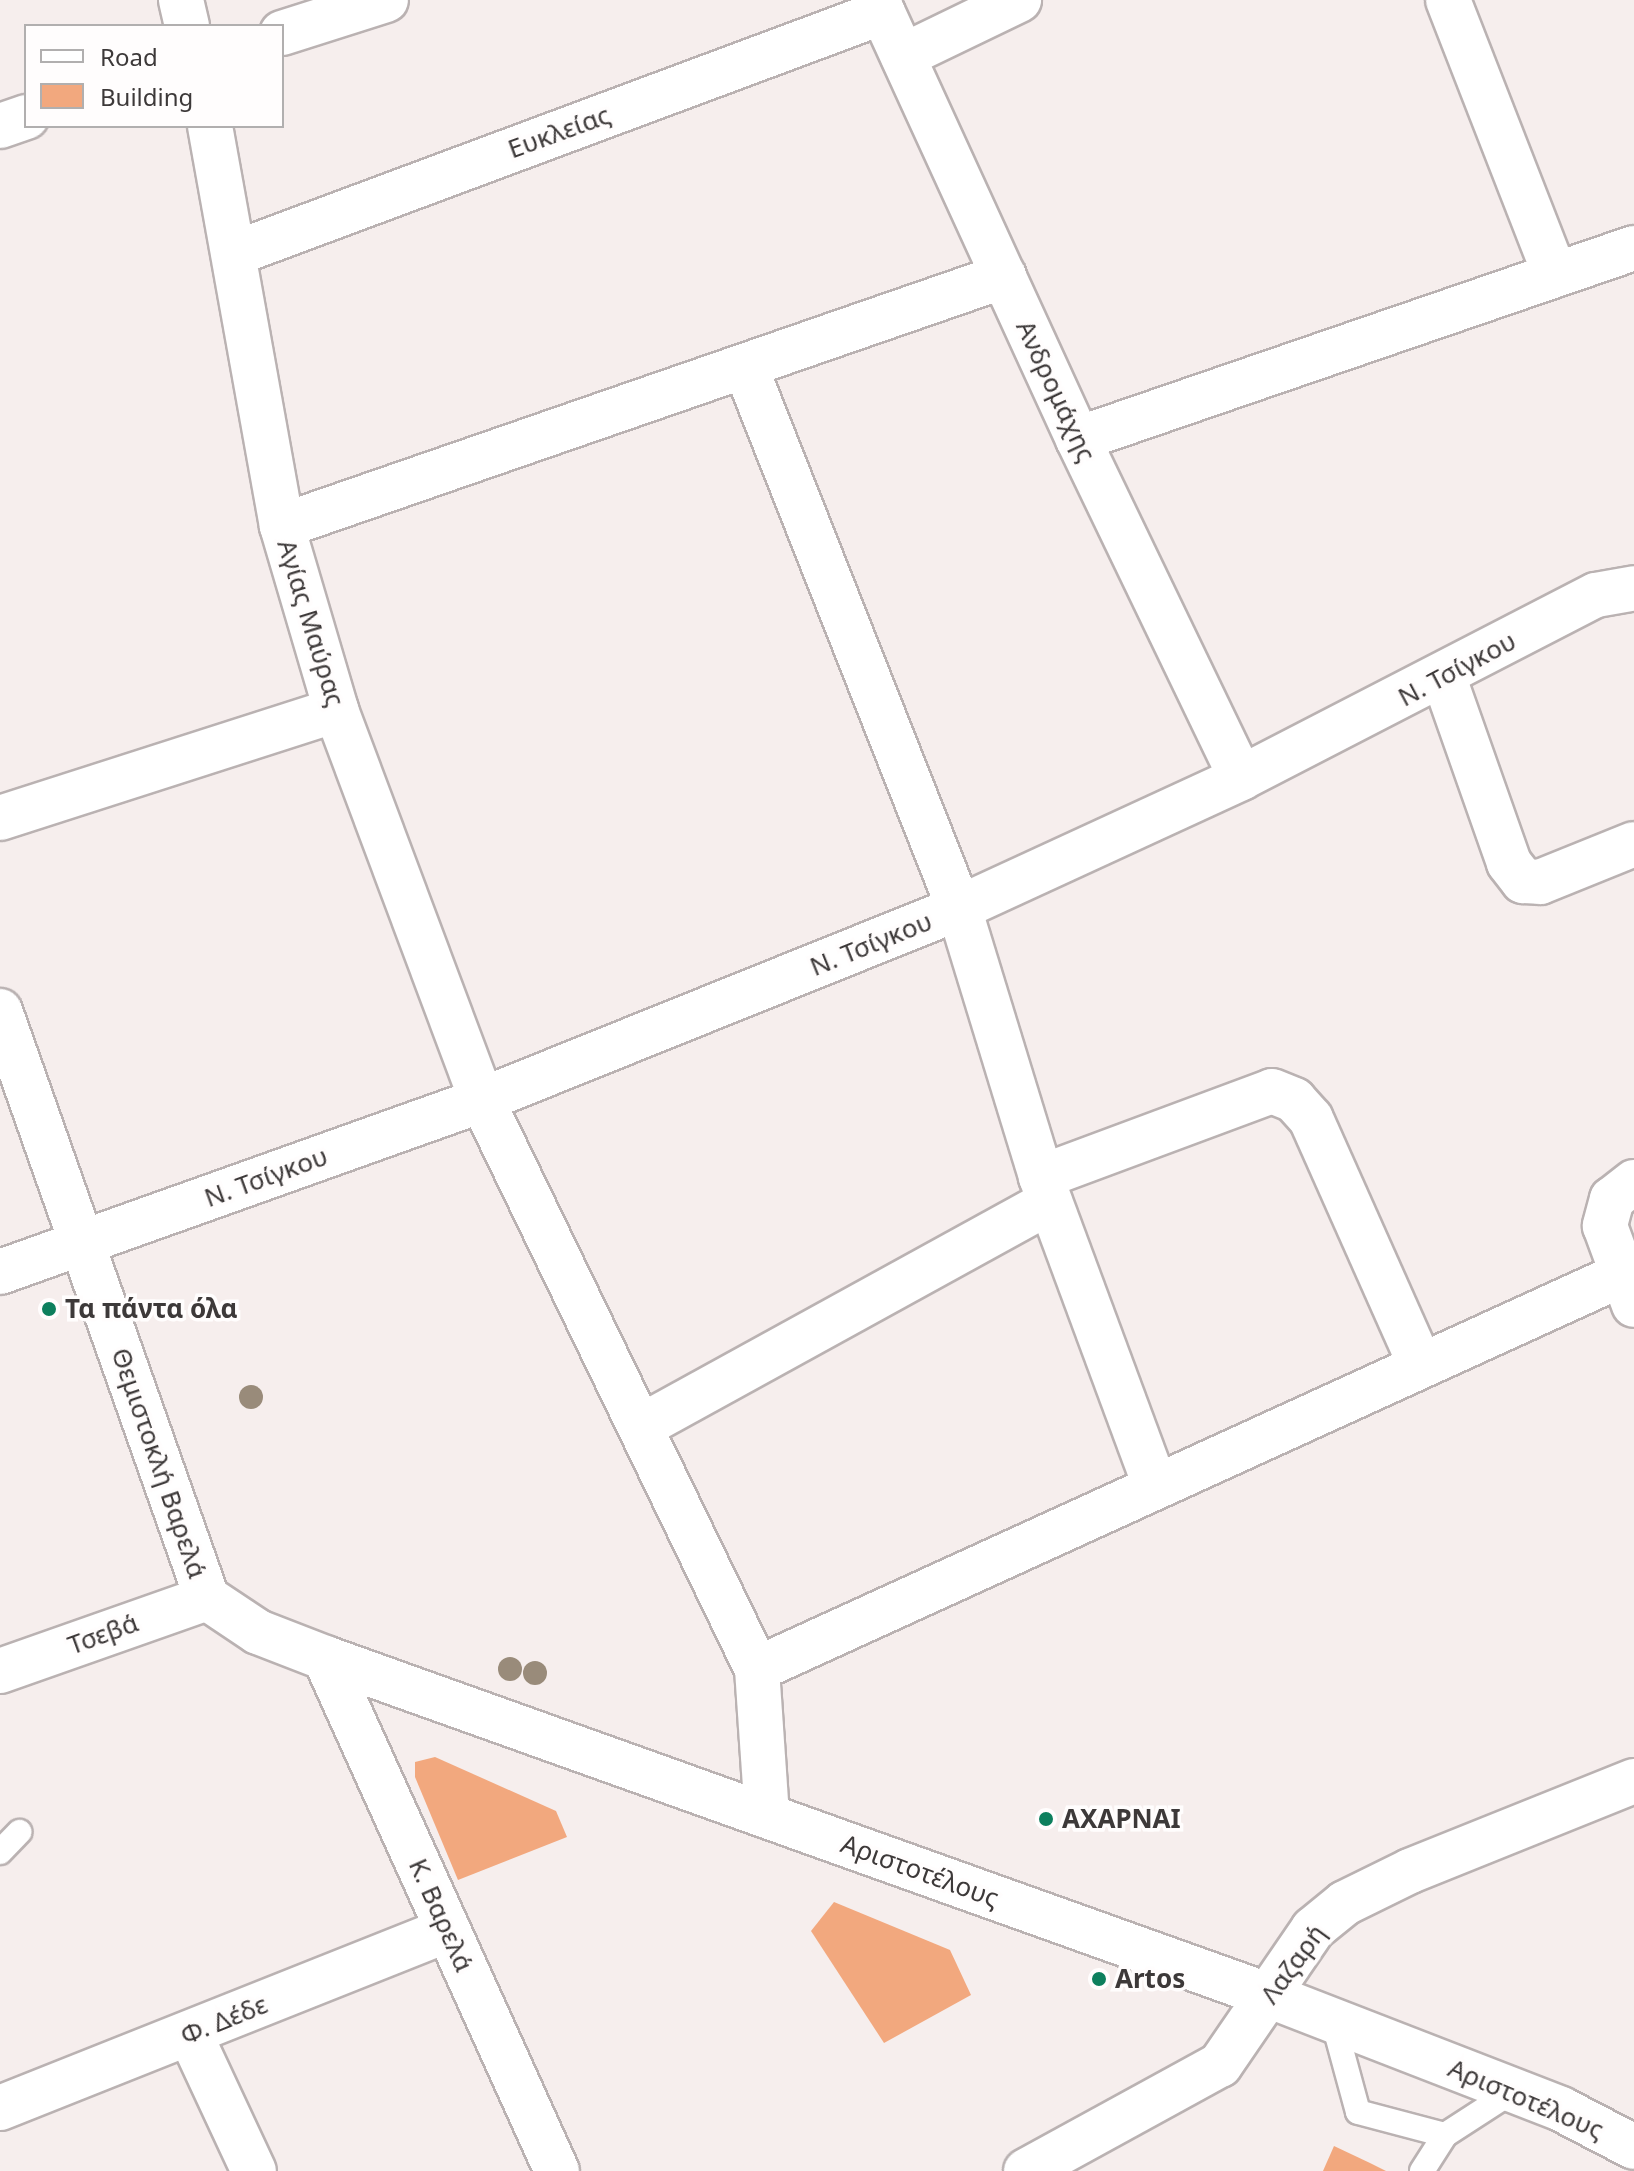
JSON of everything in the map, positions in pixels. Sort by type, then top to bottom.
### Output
[{"type":"street","points":[[181,0],[187,24]]},
{"type":"street","points":[[284,32],[386,0]]},
{"type":"street","points":[[903,56],[1019,0]]},
{"type":"street","points":[[1448,0],[1555,275]]},
{"type":"street","name":"Ανδρομάχης","points":[[880,6],[1078,439],[1241,778]]},
{"type":"street","name":"Ευκλείας","points":[[236,253],[880,6]]},
{"type":"street","points":[[0,126],[24,118]]},
{"type":"street","name":"Αγίας Μαύρας","points":[[210,128],[236,253],[282,526],[336,710],[482,1100],[757,1669]]},
{"type":"street","points":[[1078,439],[1634,248]]},
{"type":"street","points":[[282,526],[1004,276]]},
{"type":"street","points":[[745,366],[959,908],[1046,1189],[1154,1483]]},
{"type":"street","name":"Ν. Τσίγκου","points":[[0,1272],[482,1100],[959,908],[1241,778],[1444,678],[1596,595],[1634,588]]},
{"type":"street","points":[[1444,678],[1509,863],[1523,881],[1540,882],[1634,844]]},
{"type":"street","points":[[0,818],[336,710]]},
{"type":"street","name":"Θεμιστοκλή Βαρελά","points":[[0,1011],[207,1598]]},
{"type":"street","points":[[642,1426],[1046,1189],[1272,1091],[1294,1100],[1311,1119],[1421,1366]]},
{"type":"street","points":[[767,1816],[757,1669],[1154,1483],[1421,1366],[1629,1289],[1605,1226],[1612,1199],[1634,1182]]},
{"type":"street","name":"Αριστοτέλους","points":[[207,1598],[258,1632],[325,1658],[1270,1996],[1513,2091],[1634,2147]]},
{"type":"street","name":"Τσεβά","points":[[0,1671],[207,1598]]},
{"type":"street","name":"Κ. Βαρελά","points":[[325,1658],[557,2171]]},
{"type":"street","name":"Λαζαρή","points":[[1026,2171],[1220,2065],[1313,1929],[1345,1903],[1410,1871],[1634,1781]]},
{"type":"street","name":"Φ. Δέδε","points":[[0,2108],[448,1930]]},
{"type":"street","points":[[190,2034],[254,2171]]},
{"type":"lane","points":[[0,1852],[19,1832]]},
{"type":"lane","points":[[1333,2020],[1358,2112],[1445,2135]]},
{"type":"lane","points":[[1422,2171],[1445,2135],[1513,2091]]},
{"type":"building","points":[[435,1757],[556,1811],[567,1837],[458,1880],[415,1777],[415,1762]]},
{"type":"building","points":[[834,1902],[950,1950],[971,1995],[884,2043],[811,1931]]},
{"type":"building","points":[[1334,2146],[1370,2163],[1386,2171],[1323,2171]]},
{"type":"place","name":"Τα πάντα όλα","points":[[49,1309]]},
{"type":"place","name":"ΑΧΑΡΝΑΙ","points":[[1046,1819]]},
{"type":"place","name":"Artos","points":[[1099,1979]]}]
